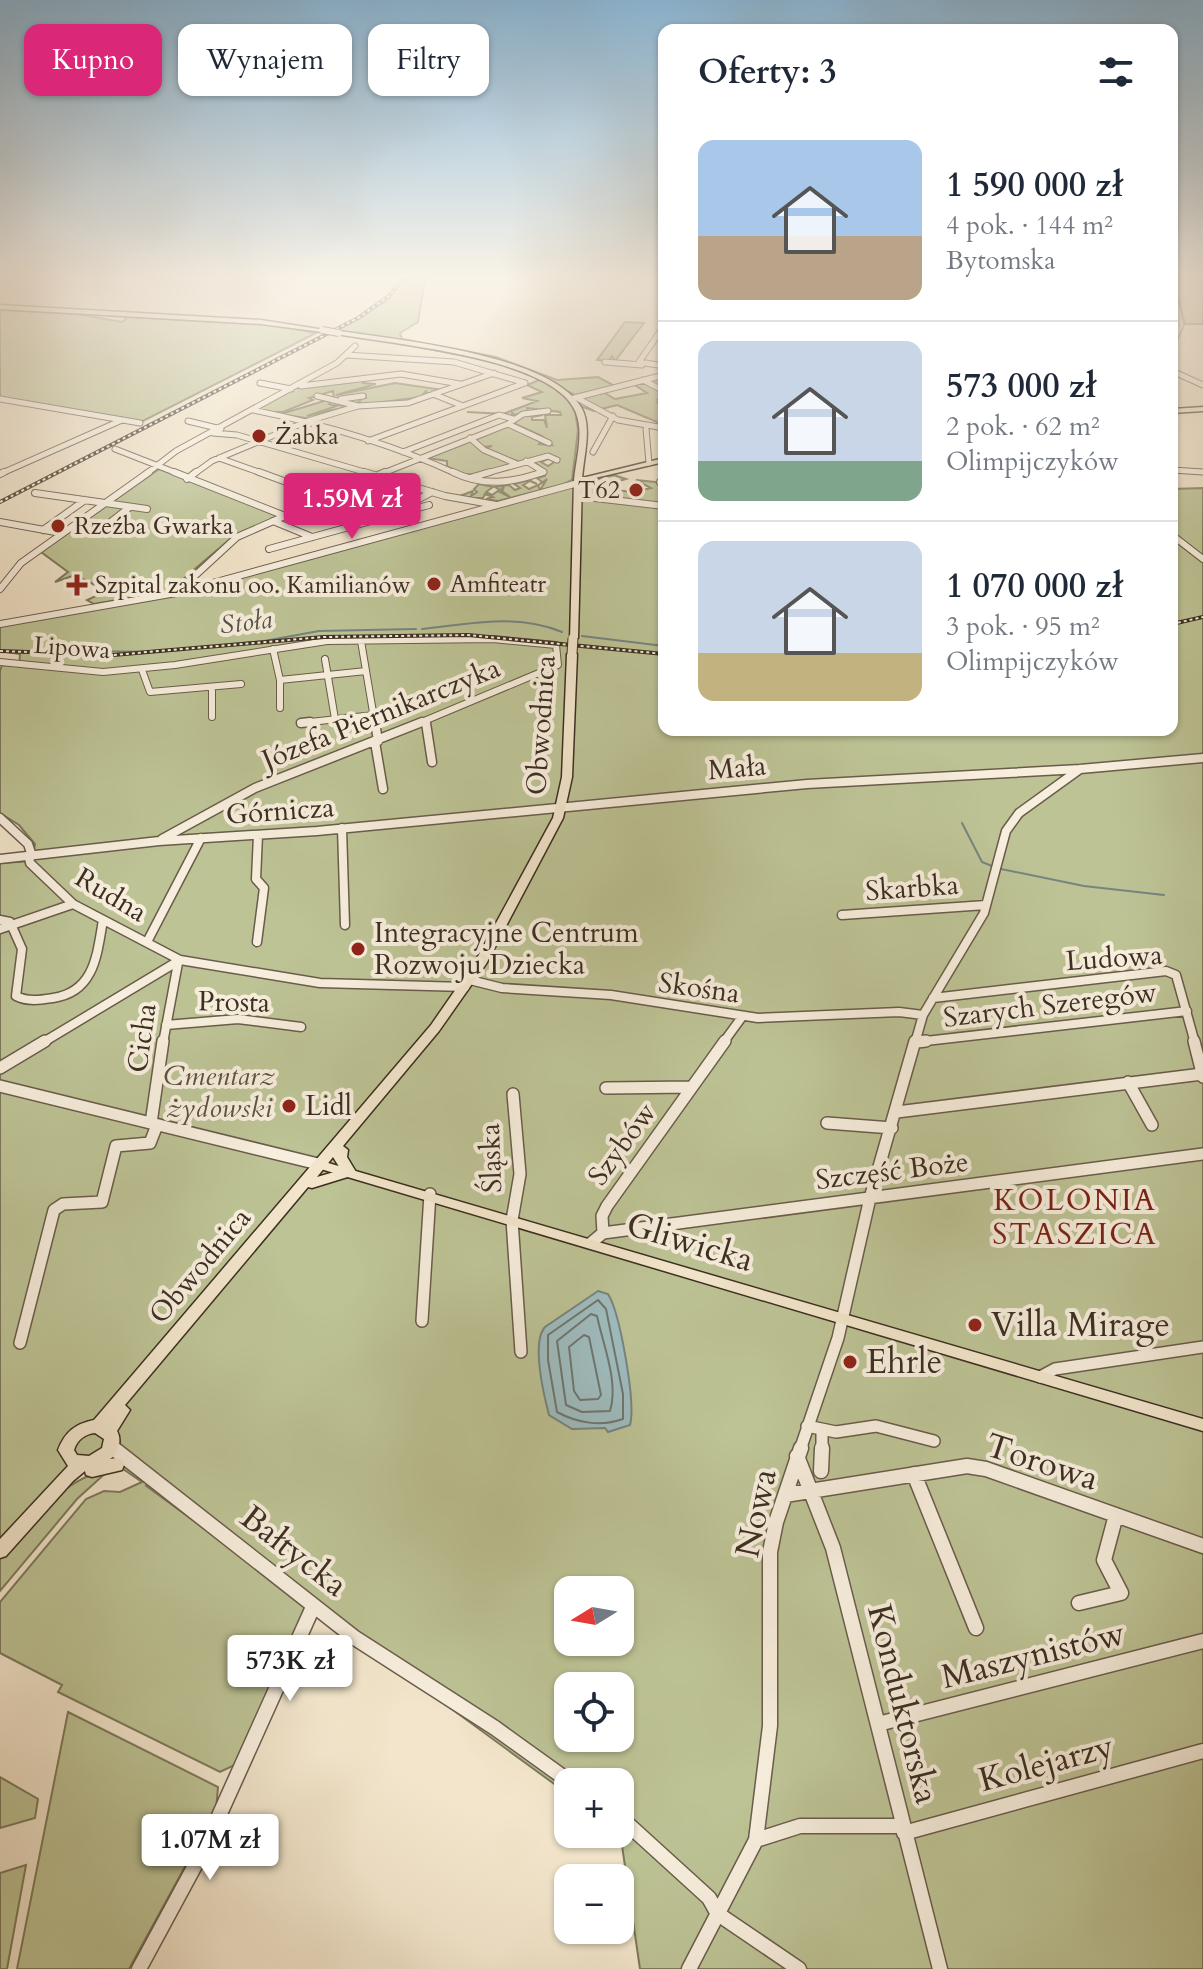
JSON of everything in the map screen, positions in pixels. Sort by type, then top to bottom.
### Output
[{"type":"highway","points":[[1178,411],[1203,409]]},
{"type":"highway","points":[[581,481],[658,461]]},
{"type":"highway","points":[[581,481],[634,466]]},
{"type":"highway","name":"Obwodnica","points":[[107,1446],[136,1388],[312,1183],[322,1165],[341,1150],[393,1086],[464,988],[541,853],[563,805],[581,481]]},
{"type":"highway","name":"Obwodnica","points":[[107,1446],[322,1165],[435,1028]]},
{"type":"highway","points":[[312,1183],[349,1172],[340,1157],[341,1150]]},
{"type":"highway","points":[[76,1461],[66,1447],[72,1436],[83,1428],[107,1446]]},
{"type":"highway","points":[[0,1544],[76,1461],[107,1446]]},
{"type":"highway","points":[[55,1491],[78,1475],[107,1446]]},
{"type":"highway","points":[[0,1551],[55,1491],[76,1461]]},
{"type":"main road","points":[[524,370],[574,398]]},
{"type":"main road","name":"Obwodnica","points":[[574,398],[581,415],[581,481]]},
{"type":"main road","name":"Obwodnica","points":[[581,481],[582,436]]},
{"type":"main road","name":"Gliwicka","points":[[322,1165],[430,1194],[1203,1425]]},
{"type":"street","points":[[0,589],[21,563],[75,522],[109,503],[156,467],[211,433],[322,370]]},
{"type":"street","points":[[368,441],[525,383],[483,370]]},
{"type":"street","points":[[622,372],[632,370]]},
{"type":"street","points":[[187,479],[219,458],[308,421],[358,406],[408,403],[494,373]]},
{"type":"street","points":[[260,383],[292,388],[382,374],[443,379],[461,385]]},
{"type":"street","points":[[574,398],[658,376]]},
{"type":"street","points":[[1178,376],[1203,385]]},
{"type":"street","points":[[643,380],[658,388]]},
{"type":"street","points":[[333,393],[317,396],[358,406]]},
{"type":"street","points":[[433,394],[463,406]]},
{"type":"street","points":[[338,400],[363,396]]},
{"type":"street","points":[[574,398],[646,429],[658,428]]},
{"type":"street","points":[[0,399],[140,423]]},
{"type":"street","points":[[253,410],[308,421],[420,457],[467,479],[511,483],[544,472],[526,461]]},
{"type":"street","points":[[189,589],[187,583],[231,541],[376,475],[510,421],[548,411]]},
{"type":"street","points":[[403,452],[499,415],[549,443]]},
{"type":"street","points":[[593,452],[613,416]]},
{"type":"street","points":[[0,474],[122,420]]},
{"type":"street","points":[[188,421],[432,492],[496,505],[581,481]]},
{"type":"street","points":[[646,429],[649,463]]},
{"type":"street","points":[[470,438],[484,450],[517,464]]},
{"type":"street","points":[[115,449],[285,516]]},
{"type":"street","points":[[467,479],[548,456],[557,460]]},
{"type":"street","points":[[219,458],[327,497]]},
{"type":"street","points":[[1178,470],[1203,472]]},
{"type":"street","points":[[531,478],[540,483]]},
{"type":"street","points":[[0,624],[189,589],[581,481]]},
{"type":"street","points":[[511,483],[520,489]]},
{"type":"street","points":[[345,489],[406,511]]},
{"type":"street","points":[[406,511],[432,492]]},
{"type":"street","points":[[35,493],[147,509]]},
{"type":"street","points":[[595,498],[658,505]]},
{"type":"street","points":[[43,530],[85,500]]},
{"type":"street","points":[[269,549],[429,505]]},
{"type":"street","points":[[108,524],[130,507]]},
{"type":"street","points":[[57,519],[75,522]]},
{"type":"street","points":[[273,521],[312,537]]},
{"type":"street","points":[[0,522],[61,533]]},
{"type":"street","points":[[1178,539],[1203,559]]},
{"type":"street","points":[[1178,546],[1203,543]]},
{"type":"street","name":"Józefa Piernikarczyka","points":[[159,841],[195,817],[226,803],[426,723],[558,665],[556,645],[493,639],[361,642]]},
{"type":"street","points":[[361,642],[383,789]]},
{"type":"street","name":"Lipowa","points":[[0,662],[81,672],[142,670],[273,650],[361,642]]},
{"type":"street","points":[[273,650],[280,680],[280,708]]},
{"type":"street","points":[[325,659],[335,719]]},
{"type":"street","points":[[142,670],[150,692],[241,684]]},
{"type":"street","points":[[280,680],[366,671]]},
{"type":"street","points":[[212,687],[212,717]]},
{"type":"street","points":[[301,723],[374,715]]},
{"type":"street","points":[[426,723],[432,762]]},
{"type":"street","name":"Mała","points":[[563,805],[807,784],[1080,769],[1203,758]]},
{"type":"street","name":"Skarbka","points":[[933,998],[977,927],[1006,831],[1019,813],[1080,769]]},
{"type":"street","name":"Górnicza","points":[[0,859],[159,841],[342,828],[563,805]]},
{"type":"street","name":"Rudna","points":[[0,818],[28,844],[30,863],[73,904],[180,960]]},
{"type":"street","points":[[342,828],[345,925]]},
{"type":"street","points":[[257,942],[264,888],[256,879],[258,835]]},
{"type":"street","points":[[147,942],[201,838]]},
{"type":"street","points":[[0,929],[73,904]]},
{"type":"street","name":"Skarbka","points":[[842,915],[986,905]]},
{"type":"street","points":[[0,920],[11,925],[22,949],[15,983],[16,996],[28,1000],[61,999],[94,974],[103,920]]},
{"type":"street","points":[[0,1068],[180,960]]},
{"type":"street","name":"Skośna","points":[[180,960],[320,983],[502,988],[611,995],[742,1017],[814,1018],[899,1012],[923,1015]]},
{"type":"street","name":"Cicha","points":[[154,1124],[174,970],[180,960]]},
{"type":"street","name":"Ludowa","points":[[933,998],[1166,971],[1176,975],[1202,1076]]},
{"type":"street","name":"Nowa","points":[[689,1969],[756,1840],[770,1726],[770,1552],[797,1456],[843,1319],[870,1198],[923,1015],[933,998]]},
{"type":"street","name":"Szarych Szeregów","points":[[917,1042],[1187,1011]]},
{"type":"street","name":"Szybów","points":[[603,1233],[604,1210],[742,1017]]},
{"type":"street","name":"Prosta","points":[[166,1025],[238,1019],[301,1027]]},
{"type":"street","points":[[897,1112],[1128,1082],[1202,1076]]},
{"type":"street","points":[[1128,1082],[1152,1125]]},
{"type":"street","name":"Gliwicka","points":[[0,1086],[322,1165]]},
{"type":"street","name":"Szybów","points":[[606,1088],[692,1087]]},
{"type":"street","name":"Śląska","points":[[513,1094],[518,1160],[517,1208],[512,1220],[521,1352]]},
{"type":"street","points":[[827,1123],[892,1128]]},
{"type":"street","points":[[20,1343],[54,1210],[63,1204],[102,1202],[116,1146],[150,1143],[154,1124]]},
{"type":"street","name":"Szczęść Boże","points":[[603,1233],[1203,1154]]},
{"type":"street","points":[[422,1321],[430,1194]]},
{"type":"street","points":[[591,1243],[603,1233]]},
{"type":"street","points":[[1040,1377],[1055,1369],[1203,1347]]},
{"type":"street","points":[[807,1426],[822,1430],[876,1426],[934,1441]]},
{"type":"street","points":[[821,1471],[822,1430]]},
{"type":"street","name":"Bałtycka","points":[[107,1446],[278,1575],[313,1607],[554,1771]]},
{"type":"street","name":"Konduktorska","points":[[797,1456],[833,1548],[940,1969]]},
{"type":"street","name":"Torowa","points":[[785,1495],[953,1466],[986,1469],[1203,1546]]},
{"type":"street","points":[[914,1474],[976,1628]]},
{"type":"street","points":[[1079,1603],[1121,1593],[1104,1560],[1116,1515]]},
{"type":"street","points":[[144,1965],[205,1847],[313,1607]]},
{"type":"street","name":"Maszynistów","points":[[878,1724],[1203,1641]]},
{"type":"street","name":"Kolejarzy","points":[[756,1840],[800,1826],[903,1829],[1203,1751]]},
{"type":"street","points":[[634,1830],[709,1898],[718,1914],[799,1969]]},
{"type":"green space","points":[[0,370],[243,370],[141,422],[0,398]]},
{"type":"green space","points":[[526,370],[557,380],[598,377],[615,386],[575,395]]},
{"type":"green space","points":[[366,376],[363,383],[376,384],[336,395],[395,383],[443,390],[429,395],[426,391],[421,397],[360,405],[357,404],[361,400],[355,404],[349,400],[366,398],[365,394],[336,399],[329,404],[337,406],[307,416],[345,407],[339,405],[344,403],[352,406],[311,419],[281,414],[324,401],[322,398],[334,399],[333,391],[309,398],[313,400],[283,412],[274,412],[277,414],[258,409],[296,388]]},
{"type":"green space","points":[[658,378],[658,422],[617,405],[594,411],[574,404],[578,430],[572,480],[564,484],[498,501],[486,499],[493,497],[485,494],[483,498],[457,497],[473,491],[471,496],[477,492],[474,489],[479,484],[493,487],[486,492],[492,495],[498,491],[510,497],[502,491],[504,487],[500,490],[495,487],[509,485],[515,490],[520,488],[514,484],[529,480],[537,484],[530,481],[523,485],[529,489],[538,485],[540,490],[547,479],[539,485],[542,482],[537,478],[545,476],[546,471],[534,462],[545,458],[548,459],[541,462],[548,466],[559,459],[546,454],[519,462],[485,448],[492,446],[483,447],[475,440],[507,426],[541,440],[539,444],[552,445],[542,436],[513,423],[522,416],[543,415],[532,417],[532,420],[544,420],[547,428],[545,415],[561,415],[560,412],[527,408],[528,411],[539,410],[514,415],[512,412],[512,417],[503,414],[537,401],[522,398],[542,392],[527,385],[542,379],[570,398],[603,392],[615,399],[647,393],[633,384]]},
{"type":"green space","points":[[471,441],[513,464],[472,475],[447,466],[447,461],[428,458]]},
{"type":"green space","name":"Cmentarz żydowski","points":[[159,469],[281,515],[230,539],[168,592],[577,485],[589,487],[591,481],[614,475],[626,479],[596,488],[633,492],[651,488],[636,480],[658,482],[658,736],[1178,736],[1178,489],[1203,488],[1203,1969],[695,1969],[714,1913],[682,1969],[640,1969],[634,1928],[634,1864],[625,1864],[622,1848],[634,1848],[634,1768],[554,1768],[554,1784],[145,1485],[303,1601],[305,1613],[239,1763],[220,1772],[58,1692],[62,1685],[0,1653],[0,1602],[86,1499],[104,1491],[120,1492],[142,1482],[101,1454],[0,1551],[0,863],[32,861],[35,844],[19,825],[0,813],[0,671],[2,665],[19,666],[20,654],[0,651],[0,626],[128,603],[123,599],[94,604],[87,600],[107,591],[75,575],[55,582],[68,572],[41,552]]},
{"type":"green space","points":[[109,1470],[77,1499],[0,1591],[0,1558],[36,1517],[76,1482]]},
{"type":"green space","points":[[68,1712],[218,1787],[216,1810],[129,1969],[17,1969]]},
{"type":"green space","points":[[0,1777],[38,1799],[35,1818],[0,1828]]},
{"type":"green space","points":[[26,1865],[7,1969],[0,1969],[0,1873]]},
{"type":"water","points":[[598,1291],[608,1294],[613,1304],[626,1358],[631,1398],[630,1425],[608,1432],[605,1428],[572,1429],[549,1415],[539,1356],[541,1334],[545,1327]]},
{"type":"waterway","name":"Stoła","points":[[422,629],[510,621],[562,632]]},
{"type":"waterway","name":"Stoła","points":[[81,651],[156,652],[264,641],[319,631],[416,629]]},
{"type":"waterway","name":"Stoła","points":[[582,636],[658,645]]},
{"type":"waterway","points":[[962,823],[982,862],[992,866]]},
{"type":"waterway","points":[[1001,869],[1084,886],[1164,895]]},
{"type":"railway","points":[[0,502],[257,370]]},
{"type":"railway","points":[[1178,623],[1203,617]]},
{"type":"railway","points":[[0,651],[113,655],[324,637],[468,635],[658,653]]},
{"type":"place","name":"Żabka","points":[[259,436]]},
{"type":"place","name":"T62","points":[[636,490]]},
{"type":"place","name":"Rzeźba Gwarka","points":[[58,526]]},
{"type":"place","name":"Amfiteatr","points":[[434,584]]},
{"type":"place","name":"Szpital zakonu oo. Kamilianów","points":[[77,585]]},
{"type":"place","name":"Integracyjne Centrum Rozwoju Dziecka","points":[[358,949]]},
{"type":"place","name":"Lidl","points":[[289,1106]]},
{"type":"place","name":"Villa Mirage","points":[[975,1325]]},
{"type":"place","name":"Ehrle","points":[[850,1362]]},
{"type":"district","name":"KOLONIA STASZICA","points":[[1075,1217]]}]
